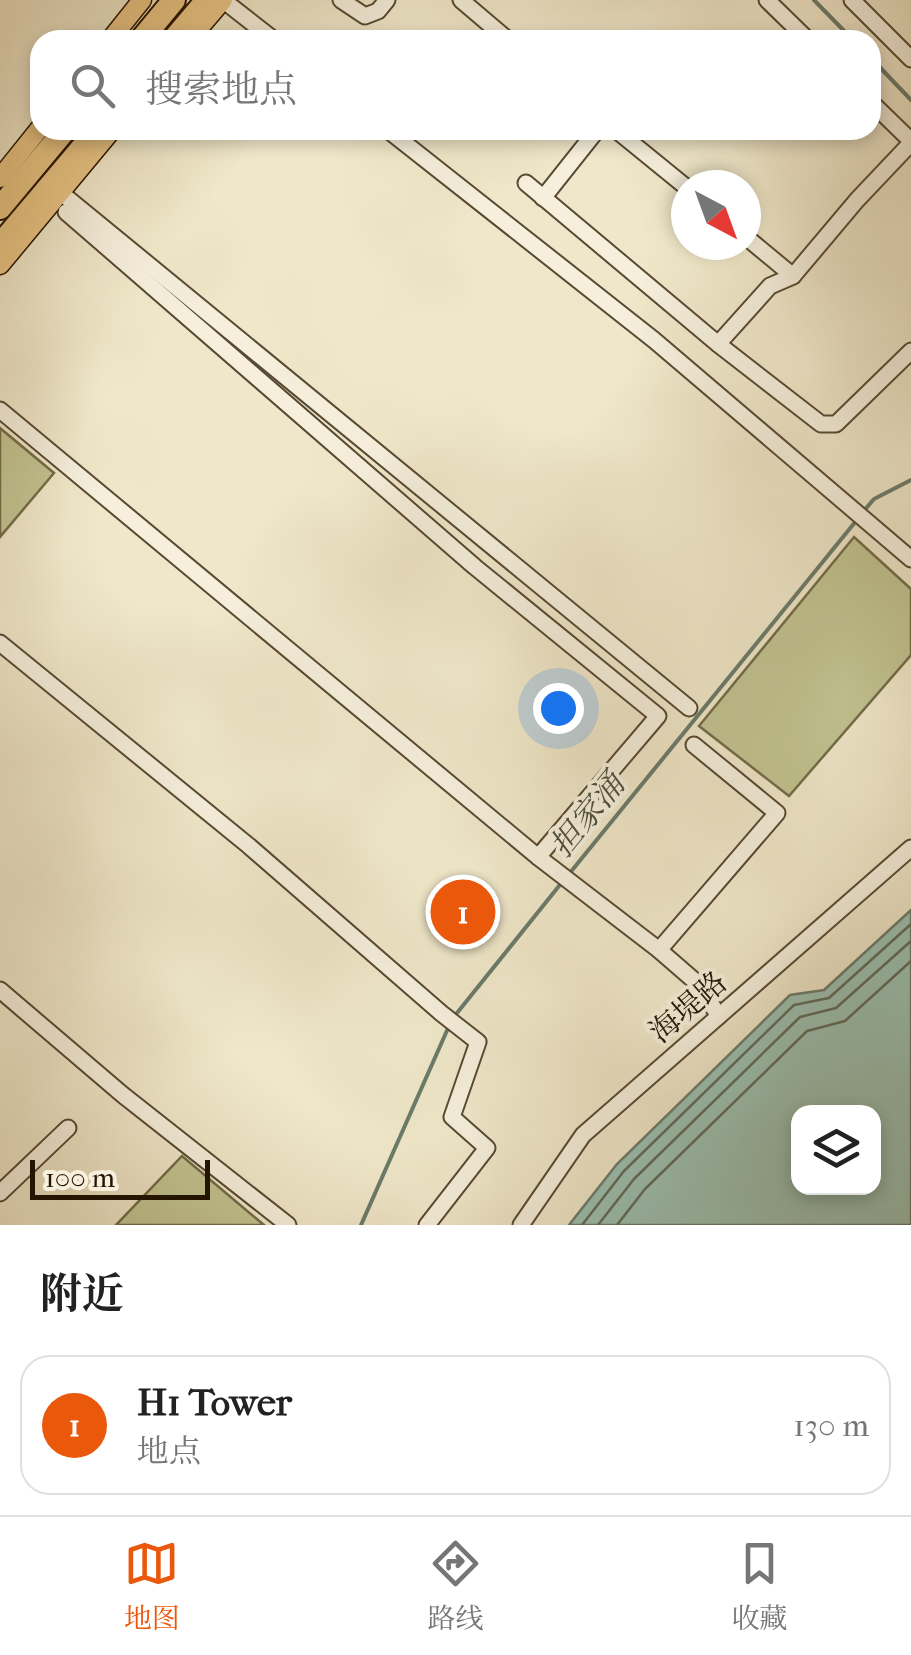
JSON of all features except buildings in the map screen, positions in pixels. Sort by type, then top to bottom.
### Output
[{"type":"highway","points":[[148,30],[174,0]]},
{"type":"highway","points":[[182,30],[207,0]]},
{"type":"highway","points":[[0,208],[57,140]]},
{"type":"highway","points":[[0,244],[88,140]]},
{"type":"main road","points":[[118,30],[142,0]]},
{"type":"main road","points":[[198,30],[223,0]]},
{"type":"main road","points":[[0,178],[30,140]]},
{"type":"main road","points":[[0,264],[104,140]]},
{"type":"street","points":[[223,0],[261,30]]},
{"type":"street","points":[[341,0],[365,16],[378,11],[387,0]]},
{"type":"street","points":[[461,0],[496,30]]},
{"type":"street","points":[[767,0],[798,30]]},
{"type":"street","points":[[852,0],[911,60]]},
{"type":"street","points":[[718,344],[770,286],[793,276],[911,142],[881,112]]},
{"type":"street","points":[[401,140],[654,340],[911,559]]},
{"type":"street","points":[[543,198],[590,140]]},
{"type":"street","points":[[628,140],[671,176]]},
{"type":"street","points":[[526,183],[718,344],[821,424],[836,424],[911,351]]},
{"type":"street","points":[[60,192],[689,708]]},
{"type":"street","points":[[66,212],[475,567],[658,716],[538,857]]},
{"type":"street","points":[[761,249],[793,276]]},
{"type":"street","points":[[0,410],[538,857],[658,950],[697,983],[719,1016]]},
{"type":"street","points":[[583,623],[596,608]]},
{"type":"street","points":[[0,643],[249,846],[478,1042],[452,1117],[487,1148],[427,1225]]},
{"type":"street","points":[[658,950],[776,813],[694,745]]},
{"type":"street","name":"海堤路","points":[[521,1225],[583,1135],[911,848]]},
{"type":"street","points":[[0,990],[137,1107],[288,1225]]},
{"type":"street","points":[[0,1193],[68,1128]]},
{"type":"green space","points":[[0,428],[54,473],[0,537]]},
{"type":"green space","points":[[854,537],[911,589],[911,655],[789,796],[699,726]]},
{"type":"green space","points":[[182,1156],[264,1225],[116,1225]]},
{"type":"water","points":[[911,910],[911,1225],[569,1225],[617,1164],[790,995],[824,990]]},
{"type":"waterway","points":[[814,0],[843,30]]},
{"type":"waterway","points":[[881,68],[911,100]]},
{"type":"waterway","name":"担家涌","points":[[862,513],[874,499],[911,480]]},
{"type":"waterway","name":"担家涌","points":[[569,874],[856,521]]},
{"type":"waterway","name":"担家涌","points":[[453,1018],[563,881]]},
{"type":"waterway","name":"担家涌","points":[[361,1225],[449,1026]]},
{"type":"place","name":"H1 Tower","points":[[463,912]]}]
